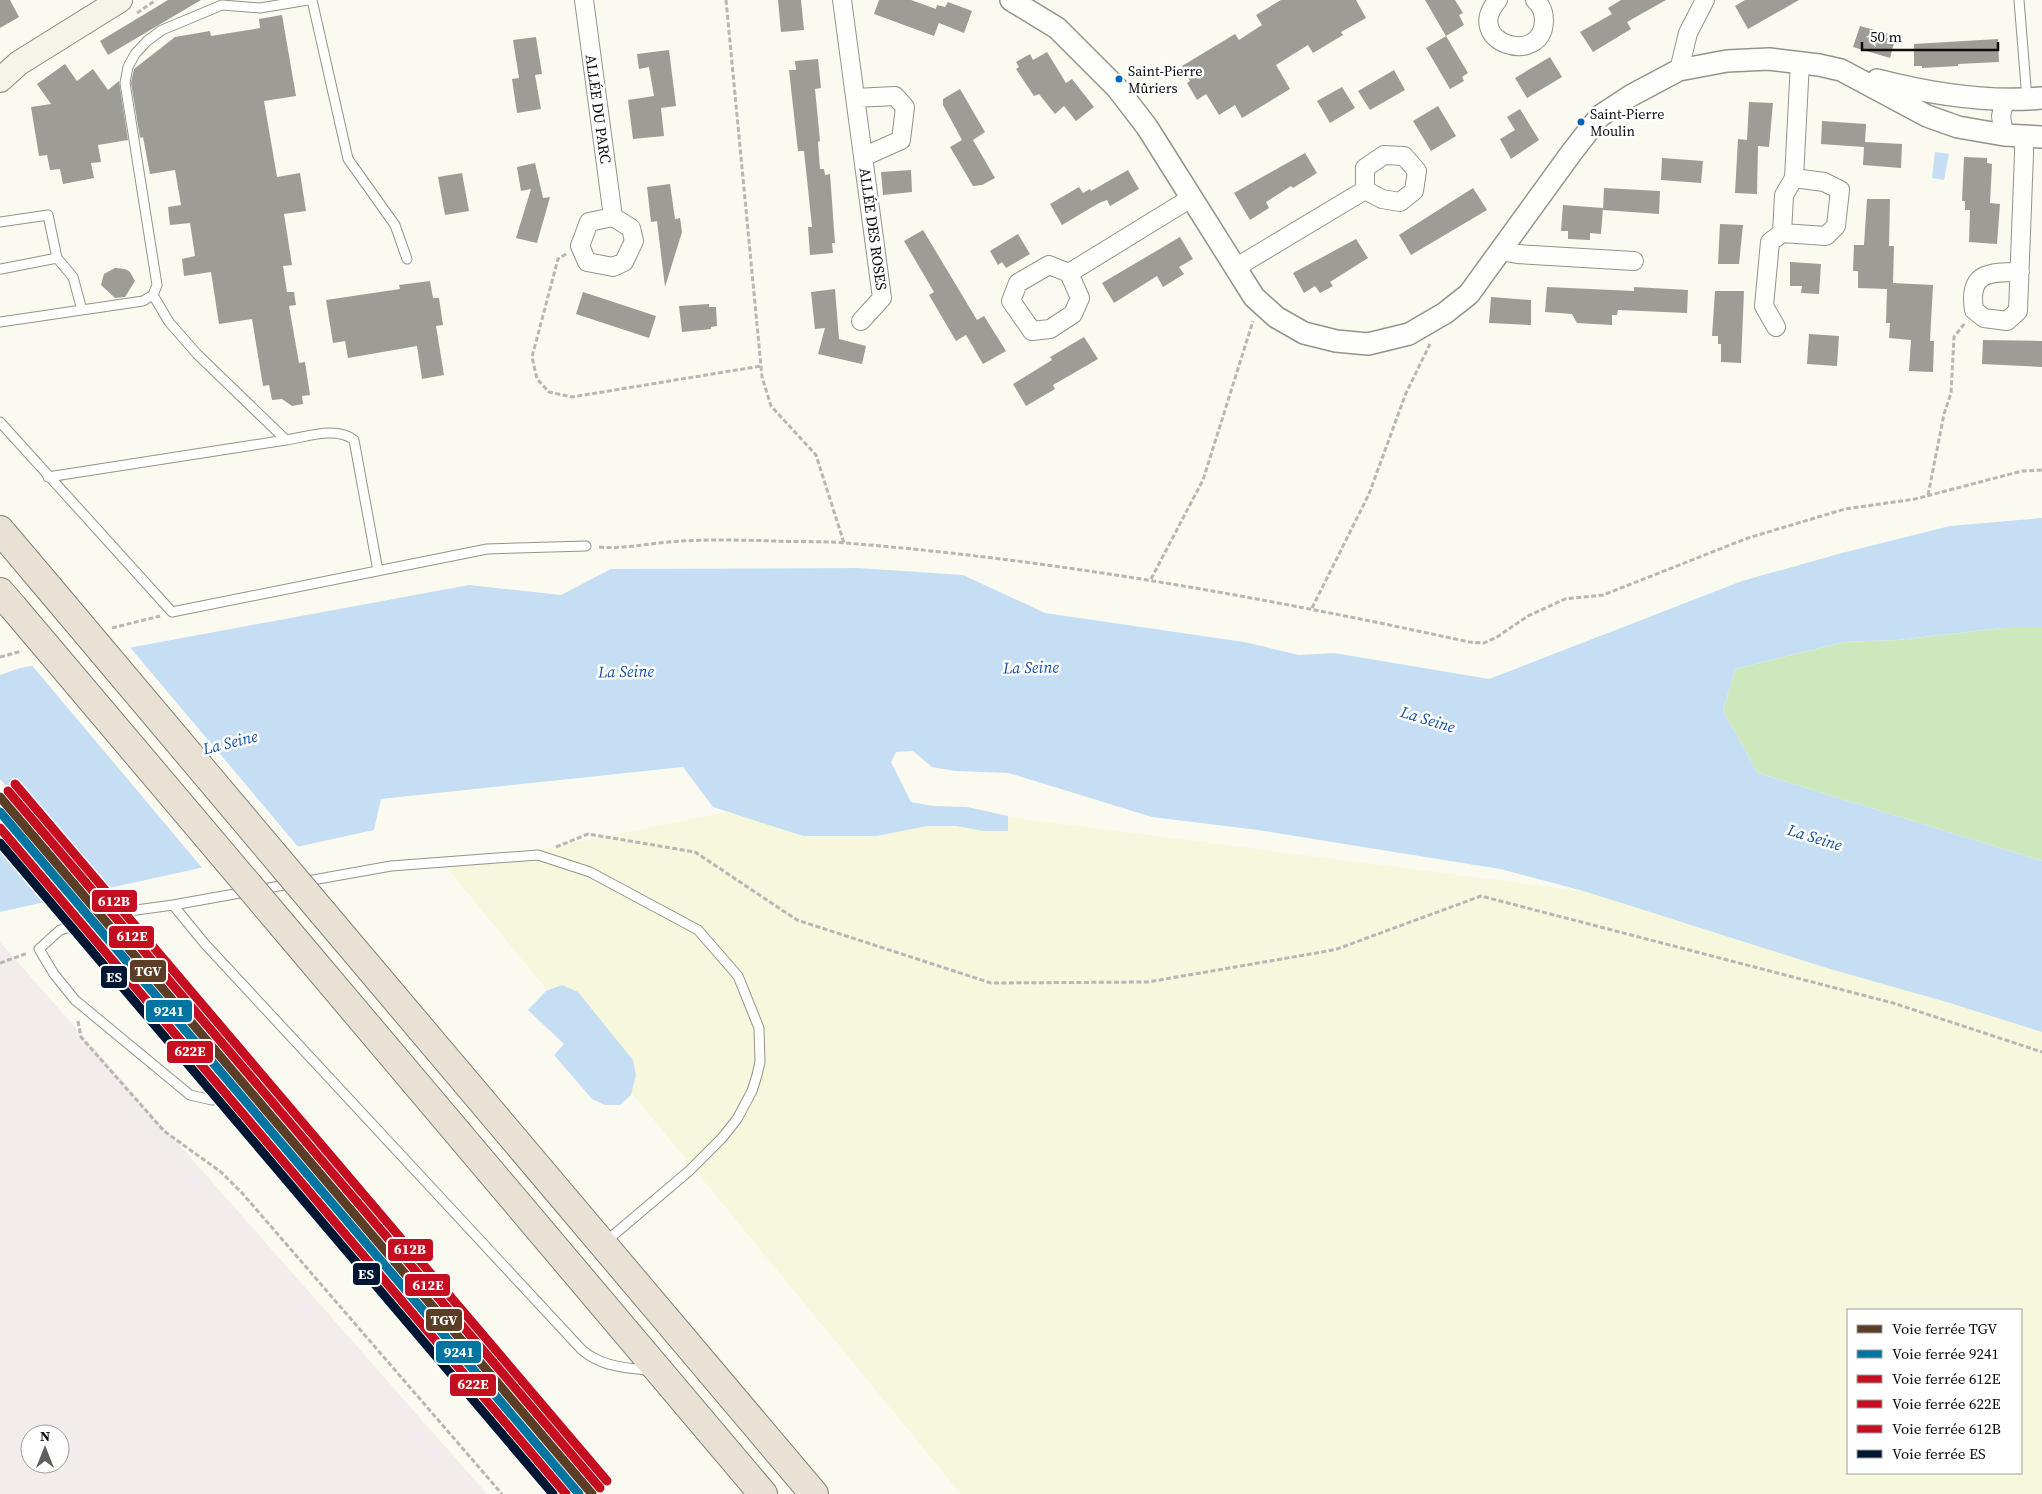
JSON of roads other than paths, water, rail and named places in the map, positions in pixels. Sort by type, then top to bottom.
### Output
[{"type":"highway","points":[[0,530],[814,1494]]},
{"type":"highway","points":[[6,599],[763,1494]]},
{"type":"main road","points":[[0,80],[10,66],[120,0]]},
{"type":"street","name":"ALLÉE DU PARC","points":[[584,0],[613,218]]},
{"type":"street","name":"ALLÉE DES ROSES","points":[[842,0],[882,298],[861,321]]},
{"type":"street","points":[[1011,0],[1057,28],[1117,88],[1148,127],[1254,297],[1276,317],[1304,333],[1336,341],[1368,344],[1409,334],[1445,313],[1469,294],[1600,116],[1632,95],[1679,70],[1727,61],[1770,59],[1800,62],[1841,70],[1938,95],[2034,99]]},
{"type":"street","points":[[1498,0],[1492,7],[1489,17],[1490,28],[1495,37],[1503,44],[1514,47],[1529,44],[1540,33],[1544,23],[1543,12],[1538,1]]},
{"type":"street","points":[[1679,70],[1688,33],[1705,0]]},
{"type":"street","points":[[1782,233],[1784,195],[1794,178],[1800,62]]},
{"type":"street","points":[[1841,70],[1927,116],[1958,127],[2024,137]]},
{"type":"street","name":"ALLÉE DES ROSES","points":[[855,98],[895,96],[905,107],[901,140],[863,157]]},
{"type":"street","points":[[2005,99],[2001,116],[2024,137],[2020,272],[2018,311],[2007,321],[1984,318],[1974,310],[1972,295],[1979,279],[1993,272],[2020,272]]},
{"type":"street","points":[[1776,327],[1764,306],[1770,242],[1782,233],[1826,236],[1836,226],[1840,190],[1824,182],[1794,178]]},
{"type":"street","points":[[1235,268],[1365,190]]},
{"type":"street","points":[[1069,273],[1191,198]]},
{"type":"street","points":[[613,218],[631,228],[634,241],[624,262],[613,267],[587,262],[580,246],[589,222],[613,218]]},
{"type":"street","points":[[1500,251],[1517,254],[1634,261]]},
{"type":"lane","points":[[0,322],[143,301],[153,294],[157,285],[125,83],[128,67],[135,54],[147,41],[162,30],[222,6],[260,8],[310,0],[348,159],[395,225],[407,259]]},
{"type":"lane","points":[[2019,0],[2034,99]]},
{"type":"lane","points":[[0,222],[48,215],[57,258],[73,277],[82,310]]},
{"type":"lane","points":[[1,268],[57,258]]},
{"type":"lane","points":[[153,294],[169,322],[197,354],[286,440]]},
{"type":"lane","points":[[0,422],[172,612],[487,548],[586,546]]},
{"type":"lane","points":[[48,477],[334,432],[347,435],[354,440],[378,571]]},
{"type":"lane","points":[[212,1100],[190,1095],[75,1000],[54,974],[38,949],[60,930],[128,911],[173,905],[391,866],[538,855],[590,872],[698,930],[738,976],[760,1028],[760,1062],[757,1075],[752,1091],[738,1118],[722,1138],[689,1170],[603,1244]]},
{"type":"lane","points":[[173,905],[212,951],[582,1350],[593,1360],[606,1365],[659,1372]]},
{"type":"water","points":[[1935,152],[1949,154],[1944,180],[1932,178]]},
{"type":"water","name":"La Seine","points":[[2042,518],[2042,628],[2003,628],[1897,640],[1844,642],[1735,669],[1723,711],[1758,773],[2042,861],[2042,1032],[1950,1003],[1830,969],[1587,892],[1500,869],[1258,830],[1152,817],[1009,773],[955,771],[932,767],[913,751],[896,752],[891,762],[911,802],[934,806],[967,807],[1008,816],[1008,831],[984,831],[956,826],[927,826],[877,836],[803,836],[713,807],[683,767],[381,799],[374,830],[0,912],[0,675],[20,668],[469,585],[561,595],[611,569],[858,568],[963,575],[1045,613],[1244,642],[1299,655],[1334,653],[1489,679],[1742,581],[1842,553],[1950,526]]},
{"type":"water","points":[[562,985],[578,992],[633,1060],[636,1075],[631,1095],[620,1105],[605,1105],[592,1099],[554,1055],[564,1044],[528,1010],[546,991]]},
{"type":"rail line","name":"612B","points":[[15,784],[607,1481]]},
{"type":"rail line","name":"612E","points":[[8,791],[600,1488]]},
{"type":"rail line","name":"TGV","points":[[0,797],[592,1494]]},
{"type":"rail line","name":"9241","points":[[0,812],[579,1494]]},
{"type":"rail line","name":"622E","points":[[0,828],[566,1494]]},
{"type":"rail line","name":"ES","points":[[0,843],[553,1494]]},
{"type":"place","name":"Saint-Pierre Mûriers","points":[[1119,79]]},
{"type":"place","name":"Saint-Pierre Moulin","points":[[1581,122]]}]
